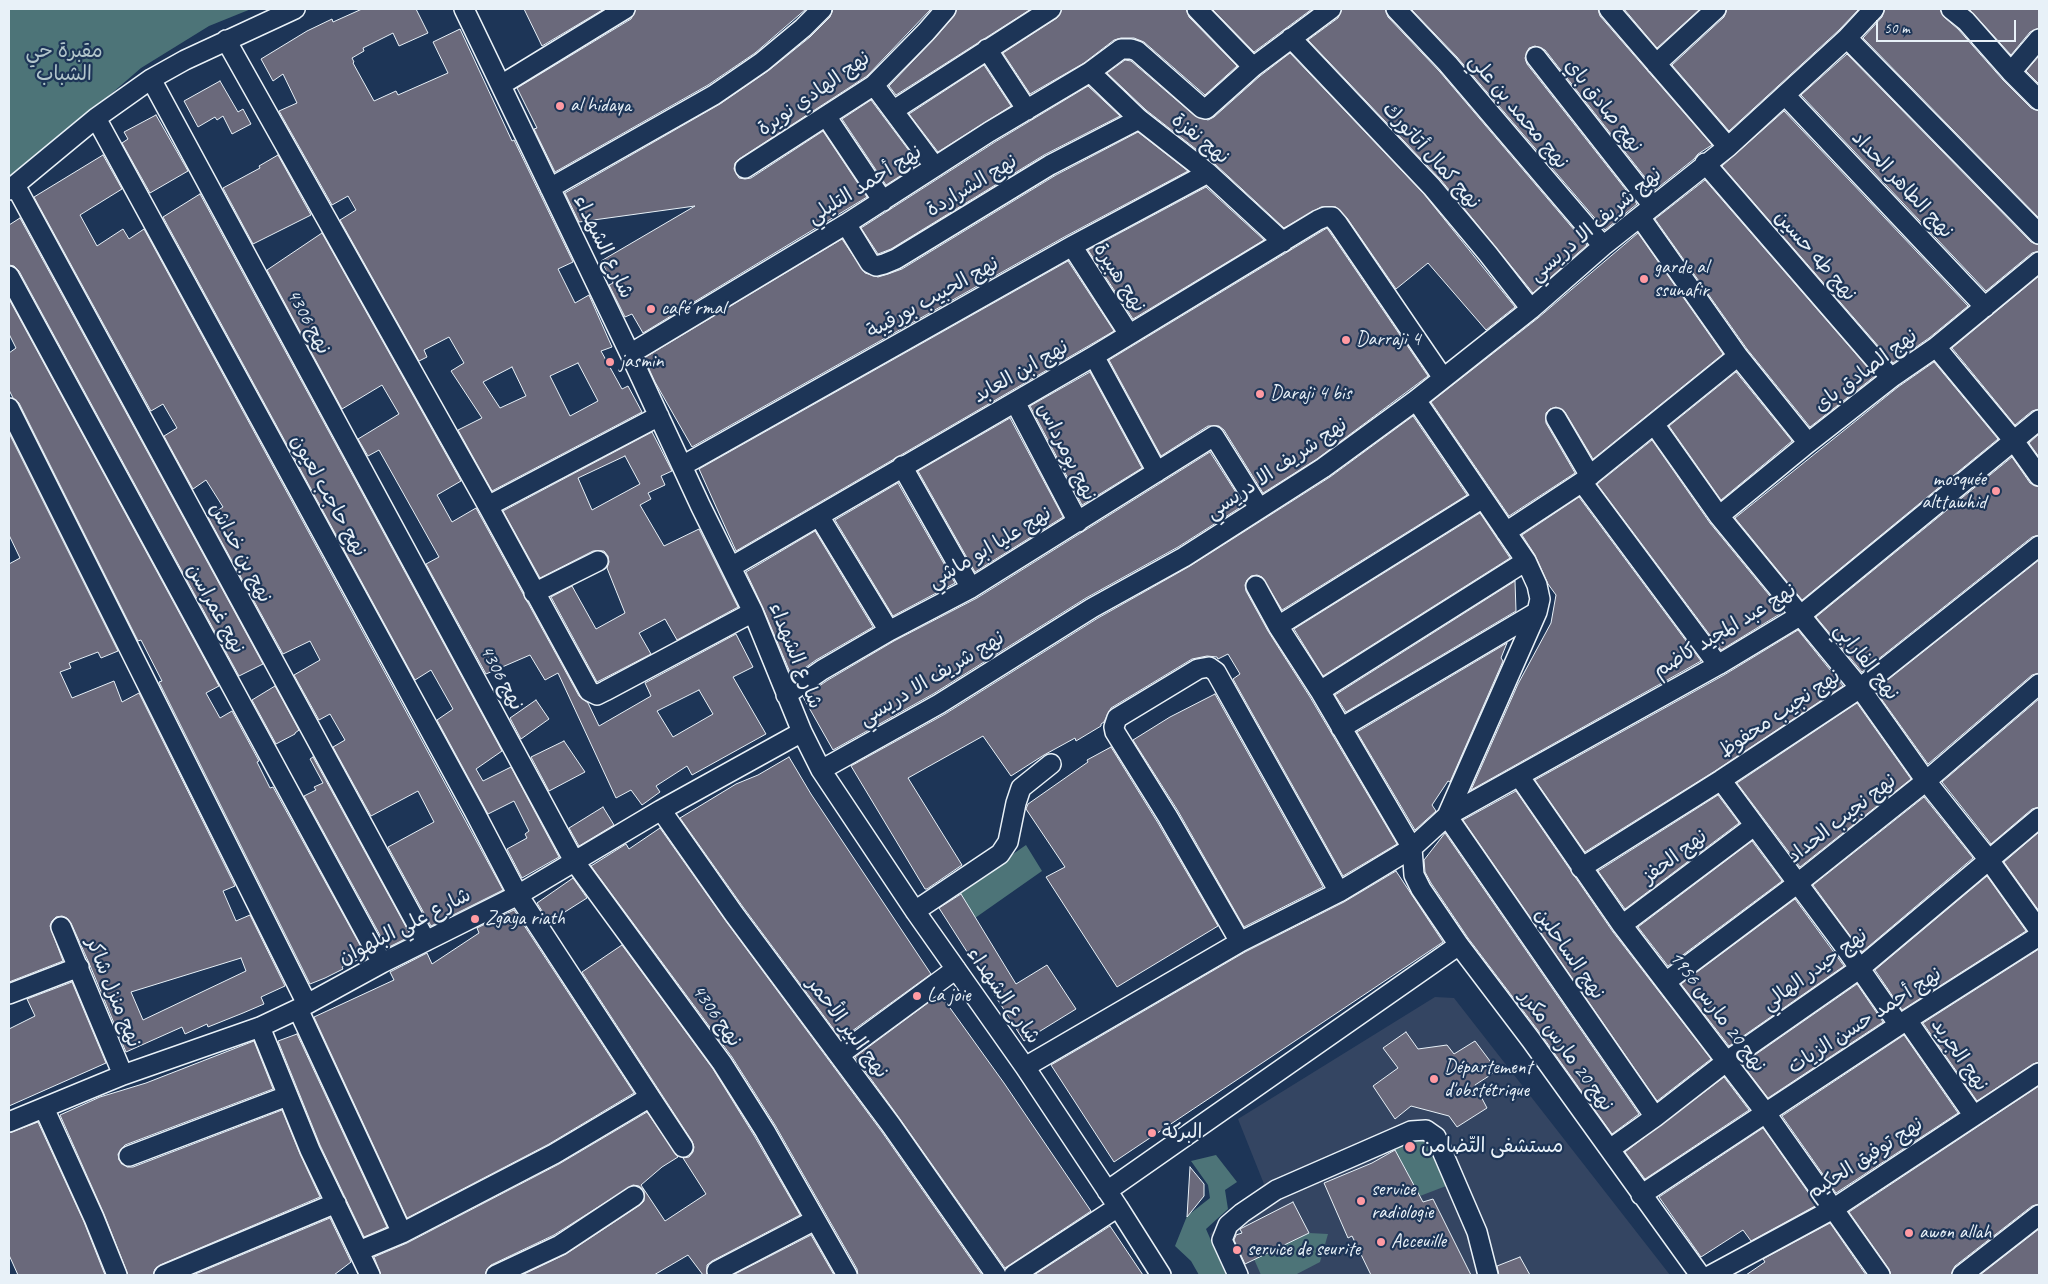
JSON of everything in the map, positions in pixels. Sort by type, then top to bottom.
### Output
[{"type":"street","points":[[12,188],[96,118],[151,79],[226,40],[295,9]]},
{"type":"street","points":[[501,85],[624,9]]},
{"type":"street","points":[[550,188],[714,95],[762,62],[803,28],[822,9]]},
{"type":"street","name":"نهج الهادي نويرة","points":[[745,168],[874,85],[946,9]]},
{"type":"street","points":[[894,110],[1051,9]]},
{"type":"street","points":[[1197,9],[1253,67],[1331,9]]},
{"type":"street","name":"نهج محمد بن علي","points":[[1396,9],[1448,64],[1603,246]]},
{"type":"street","points":[[1609,9],[1728,147]]},
{"type":"street","name":"نهج شريف الا دريسي","points":[[821,770],[939,704],[1092,608],[1184,557],[1323,468],[1416,400],[1531,309],[1603,246],[1705,163],[1728,147],[1847,38],[1874,9]]},
{"type":"street","points":[[1951,9],[1972,15],[2011,72],[2039,100]]},
{"type":"street","name":"شارع الشهداء","points":[[467,10],[682,466],[754,612],[802,732],[821,770],[915,911],[1025,1067],[1161,1275]]},
{"type":"street","points":[[1656,64],[1714,10]]},
{"type":"street","name":"نهج كمال أتاتورك","points":[[1291,38],[1432,187],[1531,309]]},
{"type":"street","points":[[1847,38],[2039,234]]},
{"type":"street","points":[[2011,72],[2039,39]]},
{"type":"street","points":[[226,40],[488,506],[589,691],[597,695],[754,612]]},
{"type":"street","name":"نهج أحمد التليلي","points":[[630,354],[846,224],[1090,72],[1121,50],[1130,48],[1136,51],[1202,108],[1206,109],[1253,67]]},
{"type":"street","points":[[987,50],[1027,110]]},
{"type":"street","name":"نهج صادق باي","points":[[1536,57],[1647,211],[1738,356],[1808,443]]},
{"type":"street","name":"نهج نفزة","points":[[1090,72],[1139,119],[1208,173],[1283,242]]},
{"type":"street","name":"نهج 4306","points":[[151,79],[574,861],[722,1063],[765,1131],[847,1275]]},
{"type":"street","points":[[874,85],[935,167]]},
{"type":"street","name":"نهج الطاهر الحداد","points":[[1785,95],[1985,307]]},
{"type":"street","points":[[826,116],[883,201]]},
{"type":"street","name":"نهج حاجب لعيون","points":[[96,118],[465,793],[518,896],[683,1147]]},
{"type":"street","name":"نهج الشراردة","points":[[846,224],[870,263],[876,266],[884,264],[1050,165],[1139,119]]},
{"type":"street","name":"نهج طه حسين","points":[[1705,163],[1891,378]]},
{"type":"street","name":"نهج الحبيب بورقيبة","points":[[682,466],[1072,246],[1208,173]]},
{"type":"street","name":"نهج بن خداش","points":[[12,188],[426,941]]},
{"type":"street","name":"نهج ابن العابد","points":[[731,568],[902,466],[1094,356],[1325,217],[1332,217],[1338,224],[1443,378]]},
{"type":"street","name":"نهج هبيرة","points":[[1072,246],[1129,334]]},
{"type":"street","name":"نهج الصادق باى","points":[[1718,516],[1891,378],[1936,347],[2039,262]]},
{"type":"street","name":"نهج غمراسن","points":[[9,276],[382,963]]},
{"type":"street","points":[[1936,347],[2014,441],[2039,476]]},
{"type":"street","points":[[1094,356],[1157,472]]},
{"type":"street","points":[[1506,532],[1586,479],[1738,356]]},
{"type":"street","points":[[1416,400],[1526,561],[1540,599],[1537,612],[1447,816]]},
{"type":"street","name":"نهج بومرداس","points":[[1015,402],[1078,522]]},
{"type":"street","points":[[9,408],[302,1007],[402,1232]]},
{"type":"street","points":[[488,506],[659,416]]},
{"type":"street","points":[[1556,418],[1586,479],[1718,665]]},
{"type":"street","name":"نهج عبد المجيد كاضم","points":[[1025,1067],[1240,942],[1339,892],[1412,848],[1447,816],[1718,665],[1801,615],[2039,420]]},
{"type":"street","name":"نهج الفارابي","points":[[1654,424],[1718,516],[1860,688],[1926,781],[1989,860],[2039,930]]},
{"type":"street","name":"نهج عليا ابو ماشي","points":[[786,694],[822,670],[971,588],[1214,436],[1259,508]]},
{"type":"street","points":[[902,466],[971,588]]},
{"type":"street","points":[[1278,626],[1483,498]]},
{"type":"street","points":[[819,516],[889,632]]},
{"type":"street","name":"نهج نجيب محفوظ","points":[[1581,868],[1721,780],[1860,688],[2039,546]]},
{"type":"street","points":[[534,593],[598,561]]},
{"type":"street","points":[[1320,691],[1526,561]]},
{"type":"street","points":[[1256,586],[1278,626],[1320,691],[1412,848]]},
{"type":"street","points":[[1342,728],[1537,612]]},
{"type":"street","points":[[1240,942],[1168,816],[1115,732],[1114,727],[1118,718],[1198,669],[1209,667],[1216,672],[1339,892]]},
{"type":"street","name":"نهج نجيب الحداد","points":[[1667,981],[1798,883],[1926,781],[2039,684]]},
{"type":"street","name":"شارع علي البلهوان","points":[[9,1122],[123,1075],[260,1027],[302,1007],[382,963],[518,896],[661,810],[802,732]]},
{"type":"street","points":[[915,911],[1000,854],[1008,842],[1021,788],[1051,764]]},
{"type":"street","name":"نهج 20 مارس 1956","points":[[1519,776],[1581,868],[1765,1112],[1880,1275]]},
{"type":"street","name":"نهج الجريد","points":[[1721,780],[1860,969],[1974,1116]]},
{"type":"street","name":"نهج البير الأحمر","points":[[661,810],[734,914],[892,1126],[996,1275]]},
{"type":"street","name":"نهج الساحلين","points":[[1447,816],[1655,1117]]},
{"type":"street","name":"نهج حيدر الهالي","points":[[1610,1149],[1727,1061],[1860,969],[2039,818]]},
{"type":"street","name":"نهج الحفز","points":[[1622,924],[1754,826]]},
{"type":"street","name":"نهج 20 مارس مكرر","points":[[1412,848],[1414,875],[1421,889],[1459,945],[1531,1040],[1700,1275]]},
{"type":"street","name":"نهج منزل شاكر","points":[[61,927],[123,1075]]},
{"type":"street","name":"نهج أحمد حسن الزيات","points":[[1641,1195],[1903,1022],[2039,936]]},
{"type":"street","points":[[1107,1191],[1459,945]]},
{"type":"street","points":[[9,994],[79,967]]},
{"type":"street","points":[[839,1055],[956,968]]},
{"type":"street","points":[[260,1027],[287,1096],[310,1150],[336,1203],[362,1267],[402,1232],[554,1154],[650,1097]]},
{"type":"street","name":"نهج توفيق الحكيم","points":[[1717,1274],[1833,1208],[2039,1073]]},
{"type":"street","points":[[129,1156],[287,1096]]},
{"type":"street","points":[[44,1108],[94,1218],[117,1275]]},
{"type":"street","points":[[1238,1275],[1222,1240],[1228,1225],[1242,1213],[1276,1190],[1412,1131],[1426,1130],[1436,1137],[1477,1232],[1488,1275]]},
{"type":"street","points":[[496,1275],[560,1245],[634,1196]]},
{"type":"street","points":[[164,1275],[336,1203]]},
{"type":"street","points":[[1014,1275],[1118,1207]]},
{"type":"street","points":[[1962,1275],[2039,1215]]},
{"type":"street","points":[[717,1271],[816,1220]]},
{"type":"shaded area","name":"مستشفى التّضامن","points":[[1435,997],[1454,998],[1670,1275],[1227,1275],[1210,1234],[1264,1184],[1238,1119]]},
{"type":"green space","name":"مقبرة حي الشباب","points":[[9,9],[251,9],[209,26],[141,68],[9,182]]},
{"type":"green space","points":[[1026,845],[1042,871],[975,918],[959,891]]},
{"type":"green space","points":[[1423,1136],[1446,1186],[1420,1196],[1395,1150]]},
{"type":"green space","points":[[1216,1155],[1237,1182],[1225,1190],[1228,1209],[1206,1229],[1226,1275],[1199,1275],[1191,1261],[1175,1246],[1187,1216],[1210,1198],[1208,1185],[1191,1161]]},
{"type":"green space","points":[[1309,1233],[1328,1234],[1320,1262],[1295,1275],[1261,1275],[1254,1259]]},
{"type":"building","points":[[362,9],[416,9],[428,33],[399,46],[393,33],[363,48],[364,51],[352,58],[374,101],[396,91],[398,95],[448,73],[433,42],[460,29],[512,141],[514,140],[573,262],[558,269],[575,303],[589,295],[612,347],[601,351],[622,389],[628,386],[642,412],[492,491],[458,430],[482,418],[451,371],[464,363],[449,337],[424,350],[427,357],[419,361],[340,220],[356,210],[348,196],[332,205],[279,111],[297,103],[283,74],[273,81],[261,59],[307,31],[332,19],[333,22]],"holes":[[[578,363],[598,401],[570,416],[550,376]],[[512,367],[526,396],[500,408],[483,382]]]},
{"type":"building","points":[[524,9],[604,9],[542,46]]},
{"type":"building","points":[[636,9],[806,9],[755,53],[708,85],[555,172],[534,129],[537,128],[517,88],[631,19]]},
{"type":"building","points":[[833,9],[931,9],[867,76],[739,159],[735,163],[734,169],[739,178],[751,178],[823,131],[867,197],[643,333],[632,314],[625,317],[609,285],[613,283],[601,261],[695,206],[579,222],[565,193],[720,104],[768,71],[810,37],[830,17]]},
{"type":"building","points":[[957,9],[1031,9],[896,95],[889,86],[934,39],[954,16]]},
{"type":"building","points":[[1062,9],[1186,9],[1189,17],[1237,66],[1205,95],[1144,42],[1134,38],[1121,38],[1114,40],[1084,63],[1030,94],[1003,53],[1057,18]]},
{"type":"building","points":[[1212,9],[1312,9],[1254,52]]},
{"type":"building","points":[[1342,9],[1385,9],[1388,17],[1440,72],[1587,245],[1533,293],[1441,180],[1308,40],[1338,18]]},
{"type":"building","points":[[1411,9],[1598,9],[1600,16],[1712,145],[1698,154],[1655,190],[1545,50],[1535,46],[1529,48],[1525,58],[1527,64],[1637,204],[1605,230],[1457,57]]},
{"type":"building","points":[[1624,9],[1700,9],[1657,48]]},
{"type":"building","points":[[1727,9],[1859,9],[1839,30],[1729,131],[1672,65],[1724,17]]},
{"type":"building","points":[[1885,9],[1940,9],[1944,17],[1958,29],[2003,80],[2031,108],[2039,111],[2039,218],[1863,38],[1882,17]]},
{"type":"building","points":[[1969,9],[2039,9],[2039,28],[2030,32],[2011,55]]},
{"type":"building","points":[[1290,53],[1424,194],[1515,307],[1486,330],[1428,263],[1396,289],[1347,218],[1336,207],[1321,207],[1284,228],[1215,164],[1146,110],[1107,73],[1125,60],[1131,61],[1195,116],[1208,120]]},
{"type":"building","points":[[1847,54],[2031,242],[2039,245],[2039,251],[2032,253],[1986,291],[1801,95]]},
{"type":"building","points":[[2039,56],[2039,84],[2026,71]]},
{"type":"building","points":[[984,65],[1011,106],[938,152],[909,114]]},
{"type":"building","points":[[220,81],[238,112],[243,109],[251,124],[232,134],[223,116],[217,120],[215,117],[198,127],[184,101]]},
{"type":"building","points":[[1088,86],[1120,116],[1044,155],[891,249],[878,254],[861,228],[995,142]]},
{"type":"building","points":[[871,100],[919,164],[886,185],[842,119]]},
{"type":"building","points":[[1784,111],[1968,306],[1929,338],[1893,363],[1722,166]]},
{"type":"building","points":[[156,115],[188,171],[150,193],[122,143],[128,139],[124,132]]},
{"type":"building","points":[[1138,132],[1188,171],[1066,236],[692,447],[655,382],[644,358],[842,239],[865,273],[878,277],[902,269],[1056,175]]},
{"type":"building","points":[[103,155],[122,189],[80,215],[97,246],[123,229],[129,239],[144,229],[503,890],[431,926],[388,847],[434,822],[418,791],[371,816],[333,747],[345,740],[330,714],[319,720],[294,675],[320,660],[310,641],[283,654],[208,517],[223,507],[206,480],[193,489],[164,436],[177,428],[163,404],[151,411],[34,197]]},
{"type":"building","points":[[278,155],[311,215],[253,244],[223,188],[260,168],[259,166]]},
{"type":"building","points":[[1705,180],[1875,376],[1810,427],[1747,349],[1655,219]]},
{"type":"building","points":[[1206,187],[1264,240],[1133,319],[1088,250]]},
{"type":"building","points":[[200,194],[502,751],[476,769],[483,781],[511,767],[559,857],[522,878],[507,849],[527,838],[525,834],[529,831],[514,801],[488,814],[437,720],[453,709],[431,670],[415,680],[163,217]]},
{"type":"building","points":[[20,218],[263,664],[239,676],[19,271],[14,266],[9,265],[9,225]]},
{"type":"building","points":[[1327,228],[1428,376],[1317,459],[1263,493],[1224,430],[1219,426],[1208,426],[1161,456],[1109,360]]},
{"type":"building","points":[[322,233],[461,481],[437,495],[452,522],[476,508],[579,696],[588,703],[599,726],[651,696],[645,683],[736,634],[753,667],[733,677],[766,734],[692,775],[687,766],[656,786],[660,792],[642,805],[631,790],[616,798],[558,673],[545,680],[530,655],[486,674],[426,564],[439,557],[379,450],[368,456],[358,439],[399,414],[382,385],[342,409],[267,270]],"holes":[[[699,690],[713,714],[673,737],[657,711]]]},
{"type":"building","points":[[1638,233],[1723,354],[1593,459],[1565,412],[1556,407],[1550,409],[1546,413],[1546,423],[1575,473],[1509,516],[1431,402],[1538,318]]},
{"type":"building","points":[[1068,261],[1114,331],[736,551],[699,469]]},
{"type":"building","points":[[2039,276],[2039,409],[2032,411],[2015,425],[1952,348]]},
{"type":"building","points":[[9,299],[219,686],[206,693],[220,718],[232,711],[259,761],[257,762],[270,788],[273,787],[366,956],[342,967],[343,969],[325,978],[310,984],[159,682],[162,681],[141,640],[138,641],[19,403],[13,398],[9,390],[9,353],[16,348],[9,334]]},
{"type":"building","points":[[1934,362],[1998,439],[1802,600],[1735,518],[1898,387]]},
{"type":"building","points":[[1090,372],[1142,468],[1082,505],[1030,406]]},
{"type":"building","points":[[1736,372],[1792,441],[1721,500],[1669,426]]},
{"type":"building","points":[[1413,416],[1467,495],[1282,610],[1262,577],[1257,575],[1251,576],[1245,585],[1246,591],[1268,631],[1310,697],[1397,844],[1343,876],[1233,679],[1240,674],[1228,654],[1218,659],[1217,657],[1207,656],[1192,659],[1111,708],[1101,726],[1076,741],[1075,738],[1044,755],[1011,776],[983,736],[908,778],[962,865],[925,889],[851,766],[945,714],[1098,618],[1190,566],[1330,477]]},
{"type":"building","points":[[1010,418],[1063,517],[975,572],[918,471]]},
{"type":"building","points":[[652,432],[672,471],[661,476],[665,485],[648,493],[651,499],[640,505],[664,546],[699,529],[738,607],[677,640],[665,619],[639,633],[651,654],[597,682],[551,597],[572,586],[596,629],[625,613],[607,568],[608,556],[604,551],[593,551],[540,578],[503,511]],"holes":[[[625,456],[640,484],[592,510],[578,478]]]},
{"type":"building","points":[[9,433],[118,651],[101,658],[98,652],[69,663],[71,668],[60,672],[72,698],[114,681],[122,702],[139,693],[235,886],[223,891],[236,921],[250,915],[285,986],[261,997],[264,1004],[208,1027],[207,1024],[185,1034],[182,1027],[126,1052],[71,923],[62,916],[56,917],[50,926],[63,961],[9,982],[9,564],[20,558],[9,535]],"holes":[[[241,958],[246,971],[143,1020],[131,992]]]},
{"type":"building","points":[[2039,434],[2039,457],[2029,443]]},
{"type":"building","points":[[1652,440],[1710,523],[1783,612],[1721,650],[1597,484]]},
{"type":"building","points":[[1210,452],[1244,505],[1178,547],[1086,598],[933,694],[833,750],[803,697],[894,641],[977,598]]},
{"type":"building","points":[[2012,457],[2030,483],[2039,487],[2039,535],[2032,537],[1862,672],[1816,617]]},
{"type":"building","points":[[898,483],[955,583],[893,616],[835,520]]},
{"type":"building","points":[[1579,497],[1701,661],[1471,790],[1518,684],[1551,623],[1556,595],[1548,584],[1535,555],[1522,535]]},
{"type":"building","points":[[1480,513],[1510,558],[1323,676],[1294,629]]},
{"type":"building","points":[[815,531],[873,627],[816,660],[792,677],[746,572]]},
{"type":"building","points":[[2039,560],[2039,673],[2032,675],[1928,764],[1875,690]]},
{"type":"building","points":[[1515,581],[1516,611],[1346,712],[1335,695]]},
{"type":"building","points":[[1798,630],[1843,686],[1715,771],[1585,852],[1535,780],[1724,675]]},
{"type":"building","points":[[1507,643],[1501,658],[1503,661],[1450,782],[1448,781],[1432,805],[1436,811],[1415,830],[1357,732]]},
{"type":"building","points":[[275,686],[299,730],[276,744],[252,700]]},
{"type":"building","points":[[1215,694],[1323,887],[1244,927],[1178,811],[1133,740],[1170,717]]},
{"type":"building","points":[[2039,699],[2039,807],[2032,809],[1991,844],[1942,782]]},
{"type":"building","points":[[536,700],[549,719],[521,739],[510,718]]},
{"type":"building","points":[[1857,703],[1911,779],[1800,867],[1737,783]]},
{"type":"building","points":[[564,741],[585,772],[549,791],[531,757]]},
{"type":"building","points":[[1111,747],[1218,926],[1117,987],[1046,877],[1065,867],[1026,809],[1028,804],[1088,762],[1087,760]]},
{"type":"building","points":[[313,757],[411,936],[387,948],[304,796],[316,790],[314,787],[323,783],[310,759]]},
{"type":"building","points":[[789,757],[811,794],[931,974],[841,1039],[680,818],[736,784],[758,775]]},
{"type":"building","points":[[1516,791],[1613,932],[1711,1059],[1657,1101],[1463,820]]},
{"type":"building","points":[[1718,795],[1739,823],[1625,909],[1598,871]]},
{"type":"building","points":[[1924,797],[1973,858],[1862,952],[1813,885]]},
{"type":"building","points":[[603,807],[614,825],[579,846],[569,828]]},
{"type":"building","points":[[660,828],[725,920],[882,1132],[982,1275],[858,1275],[857,1269],[775,1125],[732,1057],[591,866],[626,844],[629,849]]},
{"type":"building","points":[[2039,832],[2039,911],[2004,862]]},
{"type":"building","points":[[1445,833],[1639,1114],[1612,1134],[1540,1033],[1468,938],[1431,883],[1425,872],[1424,860]]},
{"type":"building","points":[[1752,841],[1782,881],[1668,966],[1638,927]]},
{"type":"building","points":[[1396,871],[1443,942],[1114,1162],[1051,1065],[1245,952],[1344,902]]},
{"type":"building","points":[[1987,876],[2026,931],[1902,1010],[1875,970]]},
{"type":"building","points":[[573,878],[587,898],[549,922],[537,903]]},
{"type":"building","points":[[961,894],[1016,984],[1047,965],[1076,1009],[1024,1041],[939,908]]},
{"type":"building","points":[[1795,899],[1844,966],[1729,1046],[1681,984]]},
{"type":"building","points":[[514,910],[634,1093],[549,1144],[407,1218],[314,1017],[394,980],[390,972],[427,953],[432,964],[479,933],[477,928]]},
{"type":"building","points":[[622,945],[713,1069],[800,1215],[712,1261],[707,1265],[707,1275],[703,1275],[688,1255],[654,1275],[522,1275],[566,1254],[640,1205],[644,1201],[644,1190],[639,1186],[633,1185],[554,1235],[491,1265],[485,1275],[381,1275],[374,1257],[407,1243],[559,1164],[647,1112],[678,1157],[662,1167],[641,1185],[665,1221],[706,1194],[683,1158],[689,1157],[693,1152],[692,1141],[582,972]]},
{"type":"building","points":[[2039,949],[2039,1062],[2033,1064],[1977,1101],[1923,1023]]},
{"type":"building","points":[[72,982],[106,1063],[9,1106],[9,1029],[35,1016],[27,999]]},
{"type":"building","points":[[1857,984],[1883,1022],[1768,1098],[1742,1064]]},
{"type":"building","points":[[940,994],[1004,1083],[1091,1211],[1005,1268],[855,1057]]},
{"type":"building","name":"Département d'obstétrique","points":[[1406,1032],[1418,1049],[1447,1045],[1454,1054],[1475,1041],[1493,1065],[1492,1074],[1475,1085],[1487,1108],[1457,1127],[1449,1116],[1411,1106],[1395,1119],[1373,1086],[1398,1068],[1383,1048]]},
{"type":"building","points":[[297,1034],[387,1227],[364,1237],[320,1145],[278,1041]]},
{"type":"building","points":[[1904,1035],[1958,1113],[1836,1193],[1782,1116]]},
{"type":"building","points":[[254,1041],[273,1089],[125,1145],[118,1154],[119,1160],[127,1167],[133,1167],[282,1110],[320,1197],[160,1265],[155,1269],[153,1275],[128,1275],[104,1214],[60,1115],[100,1097],[146,1083]]},
{"type":"building","points":[[1724,1077],[1749,1110],[1645,1179],[1625,1152]]},
{"type":"building","points":[[2039,1086],[2039,1204],[2032,1206],[1955,1266],[1951,1275],[1891,1275],[1889,1269],[1849,1212]]},
{"type":"building","points":[[38,1122],[84,1222],[105,1275],[18,1275],[9,1255],[9,1133]]},
{"type":"building","points":[[1763,1128],[1817,1205],[1751,1241],[1743,1230],[1701,1257],[1659,1197]]},
{"type":"building","points":[[1395,1150],[1423,1202],[1433,1199],[1471,1275],[1371,1275],[1352,1236],[1348,1238],[1324,1183],[1372,1163]]},
{"type":"building","points":[[1190,1167],[1204,1184],[1204,1196],[1187,1217]]},
{"type":"building","points":[[1293,1202],[1309,1233],[1245,1264],[1234,1240],[1236,1235],[1242,1233],[1240,1229]]},
{"type":"building","points":[[330,1218],[351,1262],[334,1275],[193,1275]]},
{"type":"building","points":[[1830,1223],[1866,1275],[1746,1275],[1765,1262],[1763,1259]]},
{"type":"building","points":[[1110,1226],[1143,1275],[1034,1275]]},
{"type":"building","points":[[2039,1229],[2039,1275],[1980,1275]]},
{"type":"building","points":[[811,1235],[834,1275],[733,1275]]},
{"type":"building","points":[[1520,1257],[1530,1275],[1499,1275],[1497,1266]]},
{"type":"place","name":"al hidaya","points":[[560,106]]},
{"type":"place","name":"garde al ssunafir","points":[[1644,279]]},
{"type":"place","name":"café rmal","points":[[651,309]]},
{"type":"place","name":"Darraji 4","points":[[1346,340]]},
{"type":"place","name":"jasmin","points":[[610,362]]},
{"type":"place","name":"Daraji 4 bis","points":[[1260,394]]},
{"type":"place","name":"mosquée alttawhid","points":[[1996,491]]},
{"type":"place","name":"Zgaya riath","points":[[475,919]]},
{"type":"place","name":"La joie","points":[[917,996]]},
{"type":"place","name":"Département d'obstétrique","points":[[1434,1079]]},
{"type":"place","name":"البركة","points":[[1152,1133]]},
{"type":"place","name":"مستشفى التّضامن","points":[[1410,1147]]},
{"type":"place","name":"service radiologie","points":[[1361,1201]]},
{"type":"place","name":"awon allah","points":[[1909,1233]]},
{"type":"place","name":"Acceuille","points":[[1381,1242]]},
{"type":"place","name":"service de seurite","points":[[1237,1250]]}]
